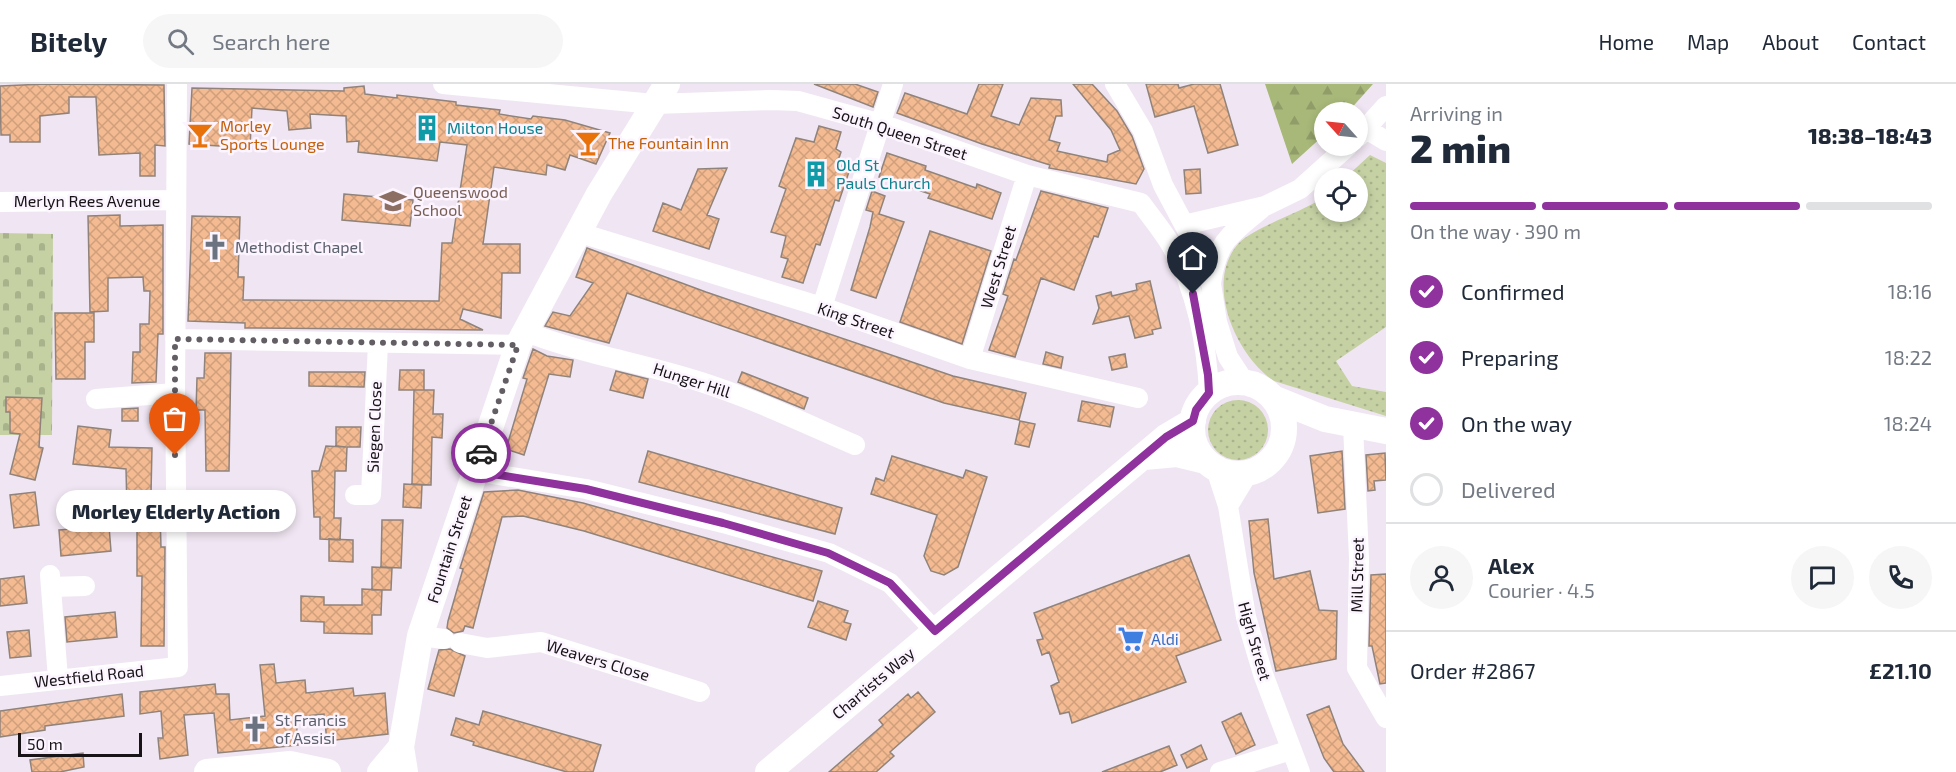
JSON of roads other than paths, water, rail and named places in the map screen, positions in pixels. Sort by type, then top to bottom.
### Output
[{"type":"main road","name":"Fountain Street","points":[[405,772],[401,747],[441,639],[474,471],[521,338],[577,232],[660,94]]},
{"type":"main road","points":[[1211,465],[1196,448],[1193,421],[1199,404],[1209,393],[1222,385],[1245,382],[1259,387],[1273,398],[1325,419],[1386,431]]},
{"type":"main road","points":[[1144,457],[1177,454],[1237,475],[1258,470],[1274,458],[1284,436],[1282,413],[1273,398]]},
{"type":"main road","points":[[1284,436],[1325,419]]},
{"type":"main road","name":"Chartists Way","points":[[779,769],[935,631],[1166,437],[1193,421]]},
{"type":"main road","points":[[380,772],[401,747]]},
{"type":"main road","points":[[207,772],[294,768],[328,772]]},
{"type":"street","points":[[96,399],[174,393],[177,84]]},
{"type":"street","name":"South Queen Street","points":[[443,84],[798,101],[881,124],[1027,175],[1141,203]]},
{"type":"street","points":[[822,307],[893,84]]},
{"type":"street","points":[[1115,84],[1143,132],[1163,185],[1190,227],[1210,284],[1217,322],[1228,357],[1245,382]]},
{"type":"street","points":[[1368,126],[1386,106]]},
{"type":"street","points":[[1368,135],[1386,141]]},
{"type":"street","points":[[1190,227],[1265,206],[1300,189],[1337,156]]},
{"type":"street","name":"West Street","points":[[970,359],[1027,175]]},
{"type":"street","points":[[1163,185],[1141,203],[1171,245],[1193,294]]},
{"type":"street","name":"Merlyn Rees Avenue","points":[[0,201],[175,200]]},
{"type":"street","points":[[1210,284],[1215,257],[1225,240],[1265,206]]},
{"type":"street","points":[[1190,227],[1184,253],[1207,365],[1209,393]]},
{"type":"street","name":"King Street","points":[[577,232],[822,307],[970,359],[1138,398]]},
{"type":"street","points":[[175,339],[378,343],[521,338]]},
{"type":"street","name":"Hunger Hill","points":[[521,338],[552,342],[630,360],[702,382],[757,402],[855,445]]},
{"type":"street","name":"Siegen Close","points":[[355,495],[371,495],[378,343]]},
{"type":"street","name":"Westfield Road","points":[[0,686],[178,667],[174,393]]},
{"type":"street","name":"Mill Street","points":[[1353,425],[1359,558],[1357,668],[1386,718]]},
{"type":"street","name":"High Street","points":[[1211,465],[1228,506],[1246,617],[1263,674],[1300,772]]},
{"type":"street","points":[[474,471],[586,489],[723,523],[828,553],[890,583],[935,631]]},
{"type":"street","points":[[1228,506],[1248,473]]},
{"type":"street","points":[[58,679],[51,581],[85,586]]},
{"type":"street","name":"Weavers Close","points":[[441,639],[487,648],[541,642],[700,692]]},
{"type":"street","points":[[1221,772],[1291,750]]},
{"type":"place","name":"Milton House","points":[[427,128]]},
{"type":"place","name":"Morley Sports Lounge","points":[[200,135]]},
{"type":"place","name":"The Fountain Inn","points":[[588,143]]},
{"type":"place","name":"Old St Pauls Church","points":[[816,174]]},
{"type":"place","name":"Queenswood School","points":[[393,201]]},
{"type":"place","name":"Methodist Chapel","points":[[215,247]]},
{"type":"place","name":"Morley Elderly Action","points":[[175,455]]},
{"type":"place","name":"Aldi","points":[[1131,639]]},
{"type":"place","name":"St Francis of Assisi","points":[[255,729]]}]
